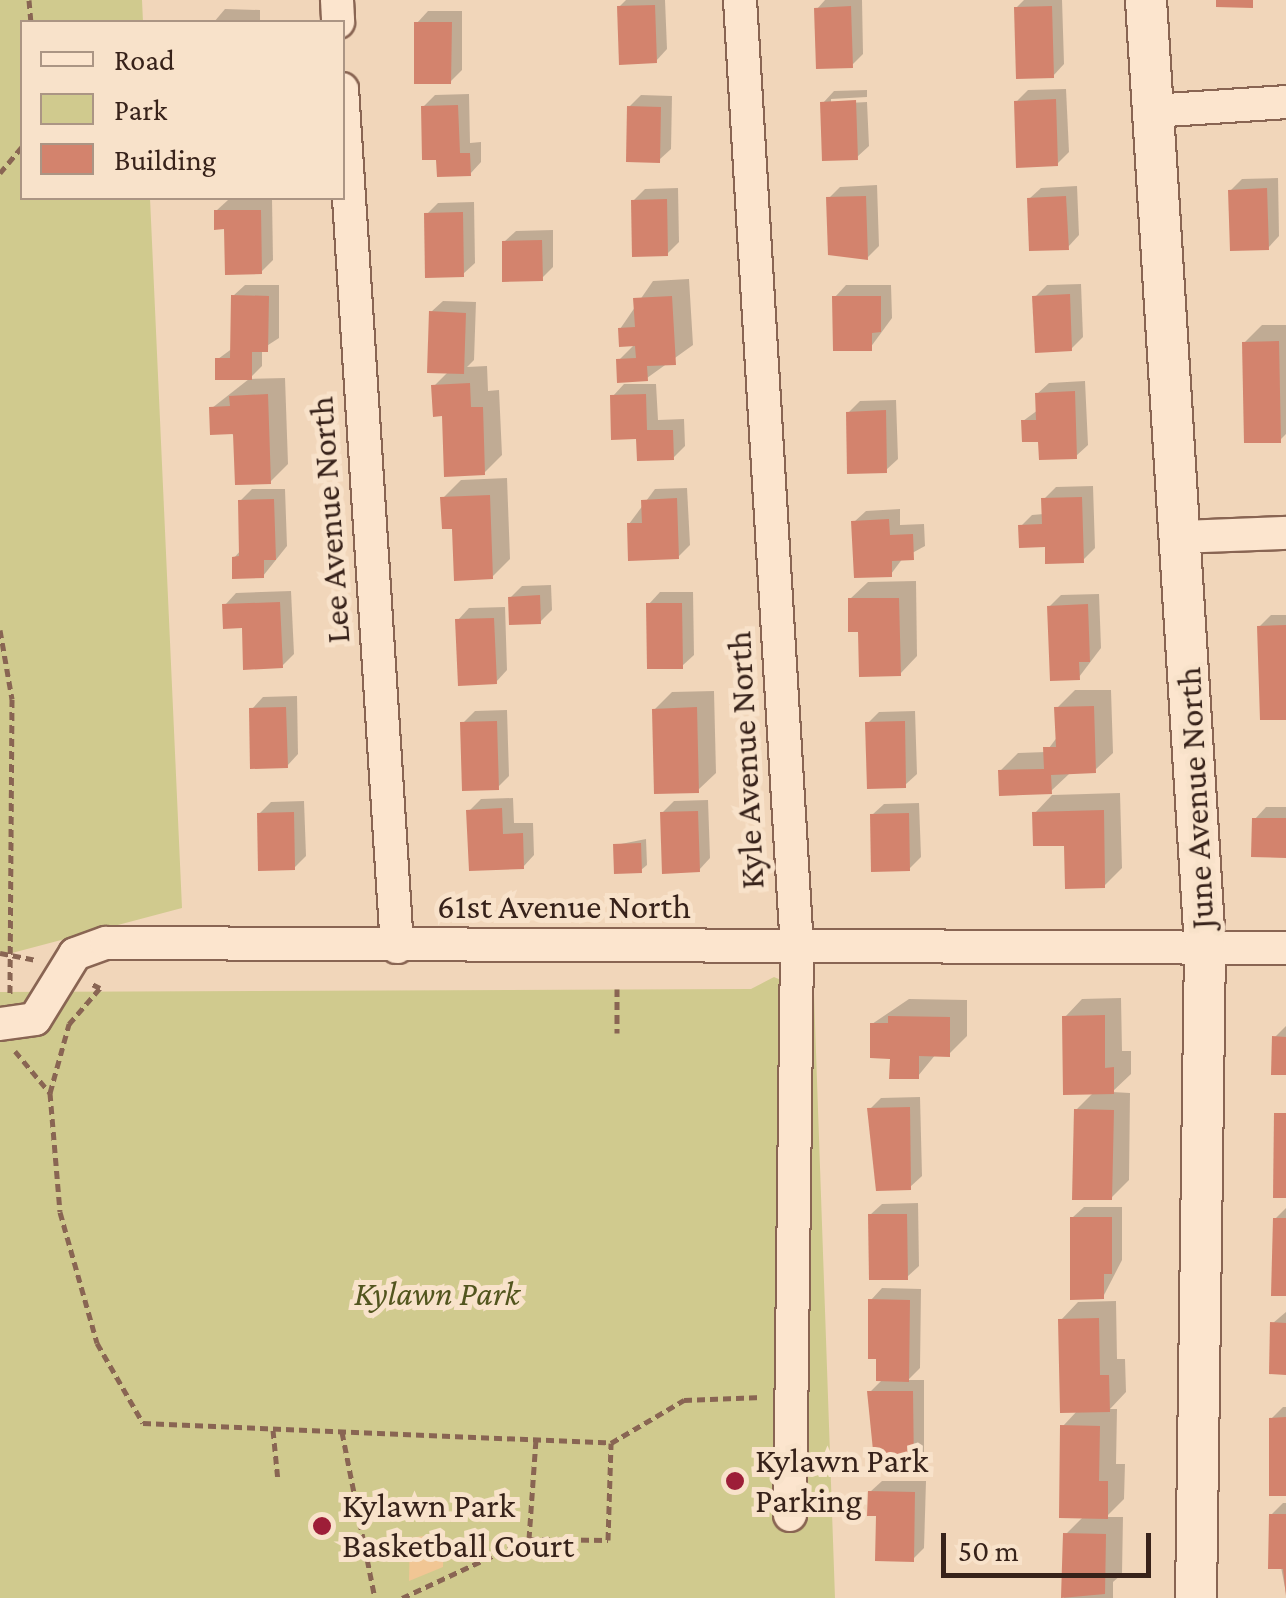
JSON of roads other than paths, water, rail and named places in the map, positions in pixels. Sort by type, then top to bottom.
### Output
[{"type":"street","name":"Kyle Avenue North","points":[[740,0],[797,947],[790,1515]]},
{"type":"street","name":"June Avenue North","points":[[1146,0],[1205,947],[1196,1598]]},
{"type":"street","points":[[1152,111],[1286,102]]},
{"type":"street","name":"Lee Avenue North","points":[[345,135],[398,947]]},
{"type":"street","points":[[1180,537],[1286,532]]},
{"type":"street","name":"61st Avenue North","points":[[6,1024],[35,1019],[75,954],[106,943],[1286,948]]},
{"type":"place","name":"Kylawn Park Parking","points":[[735,1481]]},
{"type":"place","name":"Kylawn Park Basketball Court","points":[[322,1526]]},
{"type":"park label","name":"Kylawn Park","points":[[437,1294]]}]
